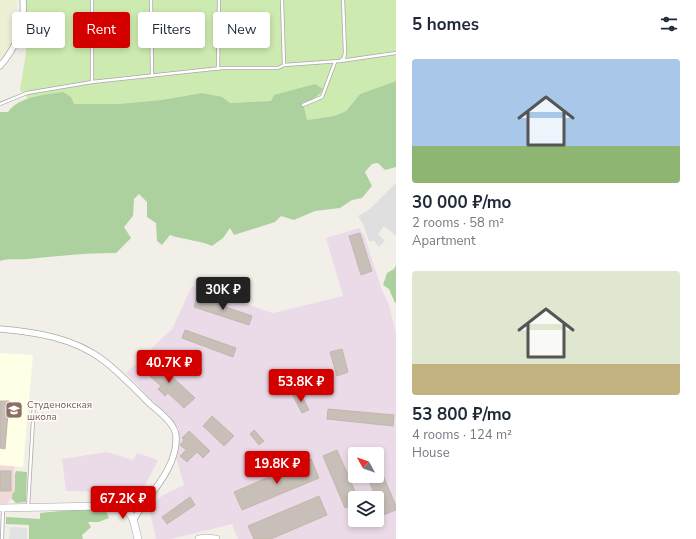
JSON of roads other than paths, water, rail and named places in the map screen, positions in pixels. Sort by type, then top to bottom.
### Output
[{"type":"street","points":[[0,66],[15,48],[20,35],[23,0]]},
{"type":"street","points":[[0,328],[31,332],[53,337],[88,351],[114,370],[171,424],[176,438],[170,466],[134,519]]},
{"type":"street","points":[[2,508],[102,506],[119,508],[130,512],[134,519],[138,539]]},
{"type":"street","points":[[199,539],[216,539]]},
{"type":"lane","points":[[92,0],[92,82]]},
{"type":"lane","points":[[151,0],[152,75]]},
{"type":"lane","points":[[217,69],[219,66],[219,0]]},
{"type":"lane","points":[[282,0],[284,65]]},
{"type":"lane","points":[[340,61],[344,58],[345,52],[343,0]]},
{"type":"lane","points":[[0,104],[27,93],[92,82],[217,69],[273,68],[284,65],[335,62],[396,53]]},
{"type":"lane","points":[[303,105],[322,97],[335,62]]},
{"type":"lane","points":[[28,508],[34,403]]},
{"type":"lane","points":[[2,508],[2,539]]},
{"type":"place","name":"Студенокская школа","points":[[14,410]]}]
